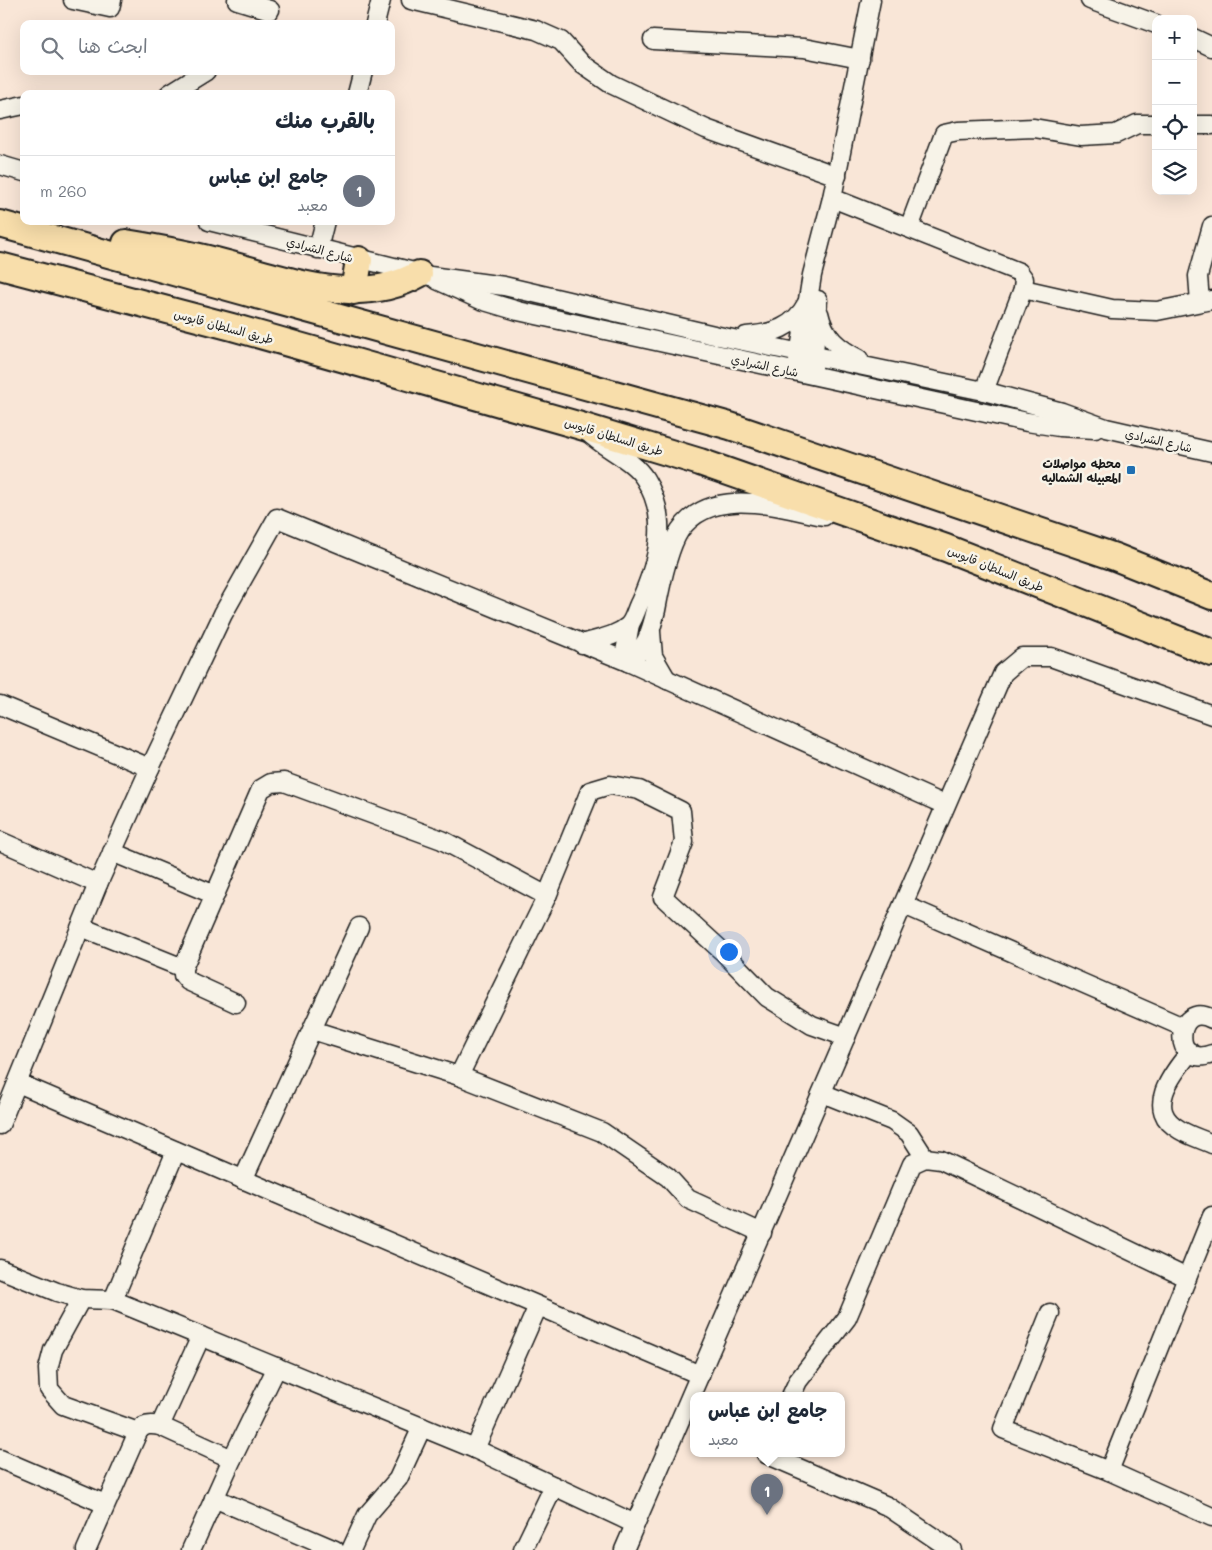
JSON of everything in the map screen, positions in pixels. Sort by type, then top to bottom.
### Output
[{"type":"highway","points":[[0,222],[193,255],[321,288],[354,291],[381,289],[424,275]]},
{"type":"highway","points":[[0,222],[730,426],[1115,557],[1212,596]]},
{"type":"highway","points":[[354,291],[360,260]]},
{"type":"highway","name":"طريق السلطان قابوس","points":[[0,266],[232,327],[581,426],[700,462],[946,548],[1212,653]]},
{"type":"street","points":[[73,0],[110,8],[112,0]]},
{"type":"street","points":[[238,0],[271,11]]},
{"type":"street","points":[[376,20],[381,0]]},
{"type":"street","points":[[411,0],[536,30],[561,41],[582,64],[611,84],[706,129],[837,176]]},
{"type":"street","points":[[804,373],[820,250],[837,176],[871,0]]},
{"type":"street","points":[[1090,0],[1152,23]]},
{"type":"street","points":[[653,40],[804,48],[860,59]]},
{"type":"street","points":[[1197,40],[1212,47]]},
{"type":"street","points":[[175,90],[200,75]]},
{"type":"street","points":[[358,90],[362,75]]},
{"type":"street","points":[[0,110],[20,106]]},
{"type":"street","points":[[909,228],[944,134],[958,131],[1034,128],[1081,136],[1116,134],[1137,124],[1152,124]]},
{"type":"street","points":[[1197,124],[1212,125]]},
{"type":"street","points":[[0,165],[20,171]]},
{"type":"street","points":[[832,198],[1019,272],[1024,279],[1023,289],[984,391]]},
{"type":"street","name":"شارع الشرادي","points":[[225,225],[424,275],[504,286],[714,335],[984,391],[1062,412],[1106,428],[1212,452]]},
{"type":"street","points":[[318,249],[324,225]]},
{"type":"street","points":[[1023,289],[1112,309],[1157,311],[1206,300],[1198,276],[1212,226]]},
{"type":"street","name":"شارع الشرادي","points":[[424,275],[463,294],[518,311],[1043,425],[1074,429],[1106,428]]},
{"type":"street","points":[[714,335],[745,336],[773,332],[794,320],[813,302]]},
{"type":"street","points":[[813,302],[822,326],[834,343],[852,355],[882,370]]},
{"type":"street","points":[[581,426],[598,443],[624,459],[644,477],[658,510],[659,544],[646,587],[630,624],[624,652],[628,662]]},
{"type":"street","points":[[628,662],[637,656],[651,632],[674,544],[680,530],[689,520],[706,509],[740,502],[764,504],[824,516],[855,516]]},
{"type":"street","points":[[0,1125],[98,884],[150,768],[223,614],[278,518],[628,662],[945,805]]},
{"type":"street","points":[[582,644],[614,635],[630,624]]},
{"type":"street","points":[[651,632],[653,656],[667,680]]},
{"type":"street","points":[[695,1392],[700,1375],[1003,673],[1022,658],[1052,657],[1212,714]]},
{"type":"street","points":[[0,705],[150,768]]},
{"type":"street","points":[[236,1003],[188,982],[183,975],[182,968],[262,789],[271,783],[284,782],[442,840],[547,896]]},
{"type":"street","points":[[460,1076],[547,896],[590,791],[610,785],[639,790],[681,811],[684,842],[663,897],[722,951],[767,997],[812,1025],[846,1037]]},
{"type":"street","points":[[0,841],[98,884]]},
{"type":"street","points":[[112,852],[215,895]]},
{"type":"street","points":[[904,906],[1183,1027]]},
{"type":"street","points":[[81,927],[182,968]]},
{"type":"street","points":[[243,1180],[360,927]]},
{"type":"street","points":[[1212,1019],[1201,1016],[1194,1017],[1183,1027],[1182,1041],[1190,1052],[1201,1056],[1212,1054]]},
{"type":"street","points":[[312,1030],[460,1076],[602,1132],[668,1177],[688,1199],[762,1233]]},
{"type":"street","points":[[1190,1052],[1170,1075],[1162,1102],[1166,1118],[1178,1129],[1212,1144]]},
{"type":"street","points":[[18,1083],[700,1375]]},
{"type":"street","points":[[822,1093],[892,1121],[909,1133],[925,1158]]},
{"type":"street","points":[[113,1300],[176,1151]]},
{"type":"street","points":[[793,1392],[798,1381],[847,1318],[912,1164],[925,1158],[940,1160],[1187,1278]]},
{"type":"street","points":[[1109,1471],[1212,1216]]},
{"type":"street","points":[[0,1269],[57,1292],[81,1299],[113,1300],[475,1449],[635,1524]]},
{"type":"street","points":[[81,1299],[53,1350],[48,1369],[49,1389],[63,1405],[138,1432]]},
{"type":"street","points":[[475,1449],[538,1306]]},
{"type":"street","points":[[1050,1313],[1003,1429],[1109,1471],[1212,1517]]},
{"type":"street","points":[[160,1426],[201,1336]]},
{"type":"street","points":[[191,1550],[232,1459],[277,1367]]},
{"type":"street","points":[[627,1549],[635,1524],[687,1420]]},
{"type":"street","points":[[86,1550],[138,1432],[145,1426],[160,1426],[232,1459]]},
{"type":"street","points":[[351,1550],[367,1515],[398,1479],[422,1427]]},
{"type":"street","points":[[773,1457],[887,1506],[952,1550]]},
{"type":"street","points":[[0,1459],[105,1504]]},
{"type":"street","points":[[523,1550],[554,1486]]},
{"type":"street","points":[[214,1498],[335,1550]]},
{"type":"place","name":"محطه مواصلات المعبيله الشماليه","points":[[1131,470]]},
{"type":"place","name":"جامع ابن عباس","points":[[767,1515]]}]
